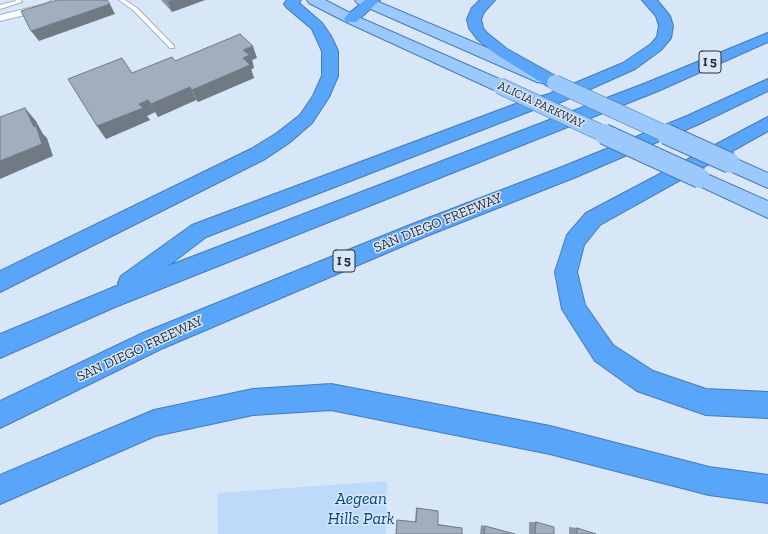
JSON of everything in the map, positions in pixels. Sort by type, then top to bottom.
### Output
[{"type":"highway","points":[[0,282],[258,154],[283,138],[306,119],[321,97],[330,76],[330,51],[324,36],[317,26],[291,4],[294,0]]},
{"type":"highway","points":[[488,0],[477,11],[474,19],[476,28],[482,36],[502,52],[555,83]]},
{"type":"highway","points":[[107,300],[199,231],[527,106],[555,98],[629,66],[656,47],[664,38],[666,26],[663,16],[657,7],[649,0]]},
{"type":"highway","points":[[351,19],[368,1]]},
{"type":"highway","name":"I 5","points":[[0,346],[107,300],[652,87],[768,37]]},
{"type":"highway","name":"SAN DIEGO FREEWAY","points":[[0,414],[152,341],[417,231],[576,169],[693,120],[768,84]]},
{"type":"highway","points":[[768,123],[593,219],[574,241],[566,272],[574,309],[604,354],[646,382],[706,402],[768,405]]},
{"type":"highway","points":[[0,490],[154,423],[253,402],[331,398],[550,440],[709,482],[768,488]]},
{"type":"main road","name":"ALICIA PARKWAY","points":[[314,0],[351,19],[768,210]]},
{"type":"main road","name":"ALICIA PARKWAY","points":[[368,1],[555,83],[768,180]]},
{"type":"street","points":[[0,18],[49,6],[61,0]]},
{"type":"lane","points":[[122,0],[135,9],[172,47]]},
{"type":"lane","points":[[0,7],[18,1],[26,12]]},
{"type":"green space","name":"Aegean Hills Park","points":[[387,481],[386,534],[218,534],[217,493]]},
{"type":"building","points":[[57,0],[107,0],[110,4],[31,31],[21,11]]},
{"type":"building","points":[[240,34],[253,46],[243,50],[250,55],[243,58],[250,65],[192,90],[190,87],[151,104],[148,100],[139,104],[143,108],[97,126],[68,79],[122,58],[132,73],[172,57],[175,61]]},
{"type":"building","points":[[25,108],[34,127],[36,126],[42,144],[0,161],[0,117]]},
{"type":"building","points":[[417,508],[438,511],[438,525],[462,528],[462,534],[396,534],[397,520],[416,522]]},
{"type":"building","points":[[536,522],[554,527],[554,534],[535,534]]},
{"type":"building","points":[[485,526],[515,534],[484,534]]},
{"type":"building","points":[[577,528],[596,534],[577,534]]}]
